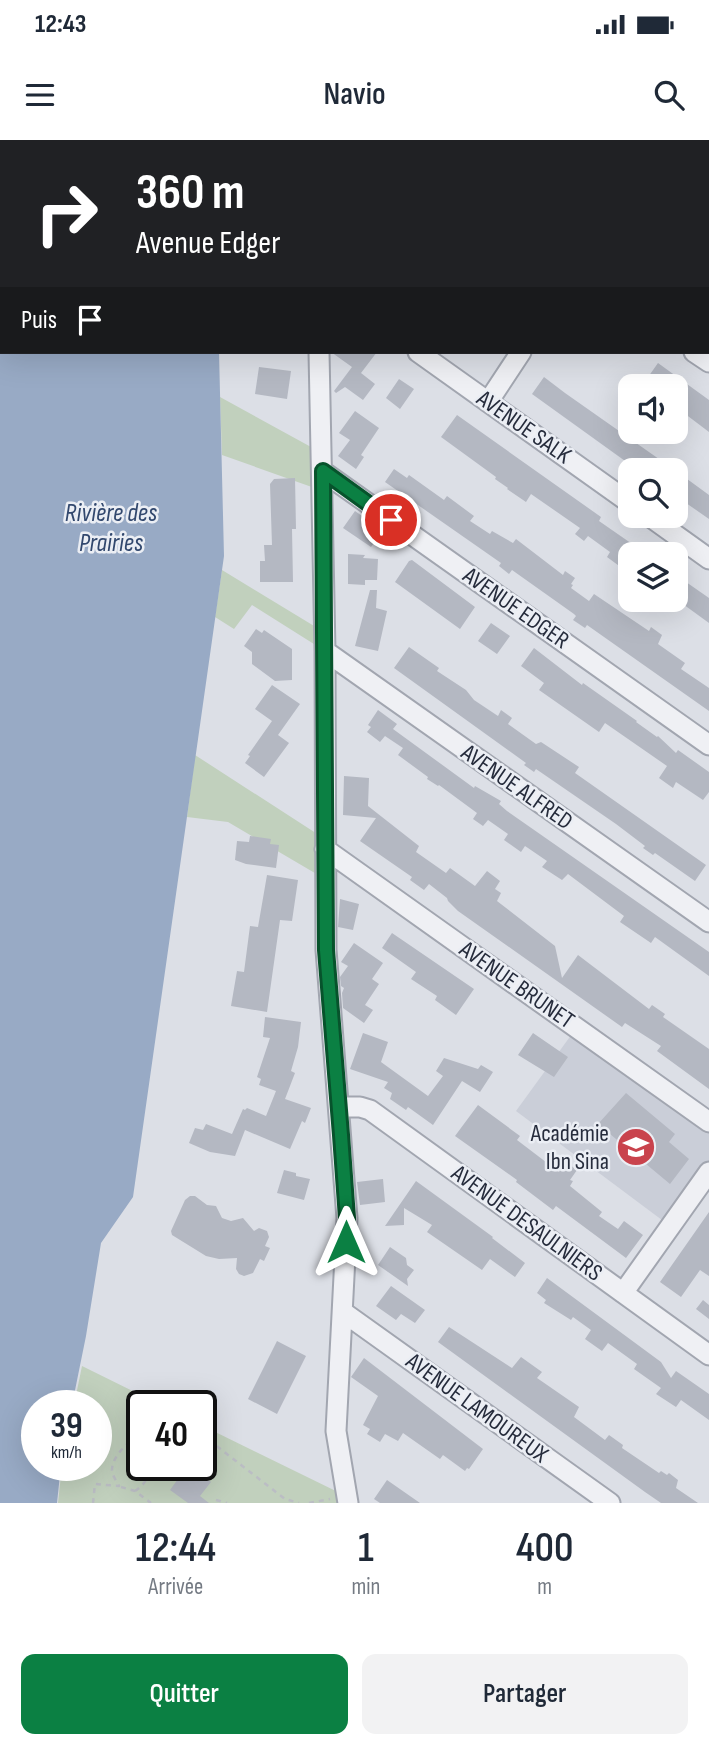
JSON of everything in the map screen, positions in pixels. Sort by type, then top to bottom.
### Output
[{"type":"street","points":[[319,354],[323,471],[326,950],[347,1218],[335,1431],[347,1499]]},
{"type":"street","name":"AVENUE SALK","points":[[421,354],[618,494]]},
{"type":"street","points":[[488,402],[519,354]]},
{"type":"street","name":"AVENUE EDGER","points":[[323,471],[709,745]]},
{"type":"street","points":[[666,528],[709,559]]},
{"type":"street","name":"AVENUE ALFRED","points":[[325,651],[709,922]]},
{"type":"street","name":"AVENUE BRUNET","points":[[325,849],[709,1122]]},
{"type":"street","name":"AVENUE DESAULNIERS","points":[[339,1107],[370,1110],[709,1355]]},
{"type":"street","points":[[623,1293],[709,1172]]},
{"type":"street","name":"AVENUE LAMOUREUX","points":[[343,1312],[610,1503]]},
{"type":"path","points":[[119,1486],[112,1471],[114,1460],[126,1446]]},
{"type":"path","points":[[217,1446],[285,1499],[299,1503]]},
{"type":"path","points":[[135,1491],[146,1481]]},
{"type":"path","points":[[93,1503],[95,1484],[119,1486],[135,1491],[151,1503]]},
{"type":"path","points":[[309,1503],[347,1499]]},
{"type":"path","points":[[216,1500],[227,1503]]},
{"type":"shaded area","name":"Académie Ibn Sina","points":[[577,1027],[709,1122],[709,1172],[670,1226],[516,1111]]},
{"type":"green space","points":[[220,397],[322,453],[323,491],[222,455]]},
{"type":"green space","points":[[222,570],[324,632],[325,651],[252,605],[234,629],[215,617]]},
{"type":"green space","points":[[195,755],[325,839],[325,879],[228,822],[187,817]]},
{"type":"green space","points":[[82,1366],[131,1390],[126,1390],[126,1481],[217,1481],[217,1433],[346,1496],[348,1503],[58,1503],[60,1481],[112,1481],[112,1390],[77,1390]]},
{"type":"water","name":"Rivière des Prairies","points":[[0,354],[219,354],[224,556],[133,1197],[101,1243],[75,1390],[21,1390],[21,1481],[59,1481],[57,1503],[0,1503]]},
{"type":"building","points":[[334,354],[375,354],[361,373],[375,384],[363,400],[345,387],[336,393],[334,391],[352,367]]},
{"type":"building","points":[[658,363],[673,374],[650,374]]},
{"type":"building","points":[[259,367],[291,371],[287,399],[255,394]]},
{"type":"building","points":[[544,377],[618,430],[618,444],[638,444],[658,458],[621,458],[532,394]]},
{"type":"building","points":[[399,379],[414,389],[400,409],[386,398]]},
{"type":"building","points":[[688,385],[709,400],[709,432],[688,416]]},
{"type":"building","points":[[355,411],[379,428],[361,455],[364,457],[356,469],[338,456],[350,440],[339,433]]},
{"type":"building","points":[[457,415],[601,517],[599,521],[629,542],[618,542],[618,565],[607,557],[610,552],[588,536],[584,541],[575,534],[580,528],[531,494],[526,502],[441,437]]},
{"type":"building","points":[[394,469],[407,478],[409,475],[444,500],[447,496],[474,516],[470,521],[490,534],[492,531],[513,543],[516,539],[563,575],[565,571],[575,578],[571,588],[589,601],[594,594],[649,631],[651,627],[662,635],[658,644],[685,663],[681,669],[709,688],[709,711],[587,625],[585,628],[573,620],[576,616],[574,614],[512,570],[509,574],[499,566],[501,563],[385,482]]},
{"type":"building","points":[[295,478],[293,582],[260,582],[260,561],[265,561],[264,545],[272,545],[270,484],[274,479]]},
{"type":"building","points":[[688,480],[709,495],[709,519],[688,504]]},
{"type":"building","points":[[355,511],[379,528],[381,533],[371,547],[343,528]]},
{"type":"building","points":[[348,554],[378,559],[377,580],[365,580],[365,585],[348,584]]},
{"type":"building","points":[[412,560],[475,607],[460,629],[395,582]]},
{"type":"building","points":[[688,583],[709,598],[709,623],[688,608]]},
{"type":"building","points":[[370,590],[377,590],[376,608],[387,611],[378,651],[355,646]]},
{"type":"building","points":[[491,623],[510,636],[497,654],[478,641]]},
{"type":"building","points":[[256,629],[262,633],[264,630],[292,649],[292,680],[275,681],[252,664],[252,652],[244,646]]},
{"type":"building","points":[[409,647],[439,668],[437,671],[466,690],[474,700],[498,716],[501,710],[512,718],[508,724],[536,744],[541,742],[579,767],[575,773],[706,865],[695,881],[655,853],[653,855],[643,848],[645,846],[616,824],[536,769],[534,772],[524,765],[526,763],[394,668]]},
{"type":"building","points":[[534,648],[582,685],[583,683],[658,736],[676,753],[678,750],[709,772],[709,792],[703,800],[676,782],[673,788],[659,778],[667,766],[605,723],[599,732],[539,690],[544,683],[521,666]]},
{"type":"building","points":[[272,685],[300,704],[278,735],[289,743],[264,777],[245,763],[272,721],[255,709]]},
{"type":"building","points":[[378,710],[397,724],[393,729],[474,788],[475,786],[501,801],[499,804],[507,811],[709,952],[709,976],[655,937],[651,943],[620,922],[624,916],[568,874],[562,880],[542,867],[547,861],[525,846],[521,852],[504,840],[508,834],[488,820],[483,826],[473,819],[477,813],[427,779],[428,777],[398,755],[403,748],[385,736],[380,742],[367,732],[371,727],[368,725]]},
{"type":"building","points":[[344,776],[369,778],[368,806],[419,846],[416,852],[446,873],[450,868],[475,886],[487,871],[500,881],[495,889],[501,893],[497,901],[555,946],[562,978],[578,955],[649,1009],[652,1005],[665,1014],[663,1017],[709,1049],[709,1089],[657,1051],[661,1046],[625,1023],[622,1027],[458,911],[429,884],[424,890],[410,880],[412,877],[360,841],[376,818],[343,815]]},
{"type":"building","points":[[250,836],[271,839],[270,844],[279,845],[276,868],[235,860],[237,841],[249,842]]},
{"type":"building","points":[[267,875],[298,880],[292,921],[280,920],[267,1012],[231,1006],[237,971],[244,972],[250,926],[258,927]]},
{"type":"building","points":[[340,899],[359,904],[353,930],[338,927]]},
{"type":"building","points":[[392,933],[474,989],[456,1015],[435,1000],[437,996],[411,979],[416,972],[382,948]]},
{"type":"building","points":[[354,943],[383,963],[372,979],[379,984],[365,1005],[373,1010],[364,1023],[343,1008],[344,988],[341,986],[340,977],[348,966],[341,962]]},
{"type":"building","points":[[265,1017],[301,1022],[291,1071],[295,1073],[285,1099],[311,1108],[290,1149],[245,1130],[235,1156],[210,1152],[189,1143],[195,1128],[203,1130],[206,1124],[232,1134],[243,1109],[247,1108],[266,1116],[276,1091],[259,1085],[261,1079],[257,1077],[270,1038],[263,1037]]},
{"type":"building","points":[[363,1033],[388,1042],[381,1062],[428,1096],[443,1076],[436,1071],[444,1058],[478,1069],[481,1065],[493,1072],[480,1092],[462,1081],[433,1125],[408,1107],[406,1110],[390,1099],[392,1093],[384,1088],[388,1082],[350,1069]]},
{"type":"building","points":[[533,1033],[568,1057],[554,1077],[518,1055]]},
{"type":"building","points":[[626,1093],[675,1134],[669,1142],[689,1159],[670,1184],[598,1124]]},
{"type":"building","points":[[478,1105],[520,1136],[517,1140],[559,1172],[566,1162],[577,1170],[570,1180],[573,1181],[570,1186],[602,1212],[599,1216],[618,1229],[624,1221],[643,1235],[626,1258],[556,1206],[553,1210],[516,1182],[517,1180],[455,1136]]},
{"type":"building","points":[[284,1170],[310,1179],[304,1200],[277,1193]]},
{"type":"building","points":[[383,1179],[385,1202],[360,1205],[357,1182]]},
{"type":"building","points":[[416,1181],[525,1263],[515,1277],[490,1259],[482,1270],[427,1232],[432,1225],[404,1208],[404,1225],[385,1226]]},
{"type":"building","points":[[195,1196],[207,1205],[216,1206],[222,1218],[231,1221],[243,1218],[254,1231],[259,1228],[267,1231],[269,1237],[265,1246],[270,1248],[264,1261],[260,1259],[253,1273],[244,1276],[239,1274],[236,1269],[237,1258],[219,1259],[206,1256],[172,1235],[171,1231],[185,1200]]},
{"type":"building","points":[[709,1212],[709,1276],[700,1270],[681,1297],[660,1282]]},
{"type":"building","points":[[390,1247],[406,1258],[407,1265],[414,1270],[407,1279],[408,1286],[378,1265]]},
{"type":"building","points":[[547,1278],[661,1362],[671,1378],[676,1371],[709,1394],[709,1420],[681,1400],[676,1407],[656,1394],[661,1388],[634,1369],[637,1364],[608,1343],[602,1351],[585,1339],[591,1330],[573,1317],[571,1320],[544,1303],[546,1300],[537,1293]]},
{"type":"building","points":[[391,1286],[425,1310],[415,1323],[401,1314],[396,1320],[376,1306]]},
{"type":"building","points":[[703,1300],[709,1305],[709,1319],[696,1309]]},
{"type":"building","points":[[449,1327],[512,1368],[521,1357],[542,1372],[537,1378],[579,1407],[574,1417],[605,1440],[609,1435],[623,1445],[622,1448],[659,1473],[669,1473],[678,1480],[676,1488],[698,1503],[661,1503],[645,1492],[438,1342]]},
{"type":"building","points":[[277,1341],[306,1356],[277,1414],[248,1399]]},
{"type":"building","points":[[364,1358],[483,1449],[469,1469],[465,1471],[443,1455],[440,1459],[403,1433],[398,1441],[385,1434],[380,1442],[367,1434],[370,1429],[363,1425],[378,1396],[351,1377]]},
{"type":"building","points":[[387,1480],[420,1503],[380,1503],[374,1499]]},
{"type":"building","points":[[176,1481],[211,1482],[200,1496],[209,1503],[188,1503],[170,1490]]},
{"type":"place","name":"Académie Ibn Sina","points":[[636,1147]]},
{"type":"route","points":[[346,1242],[347,1218],[326,950],[323,471],[391,520]]}]
